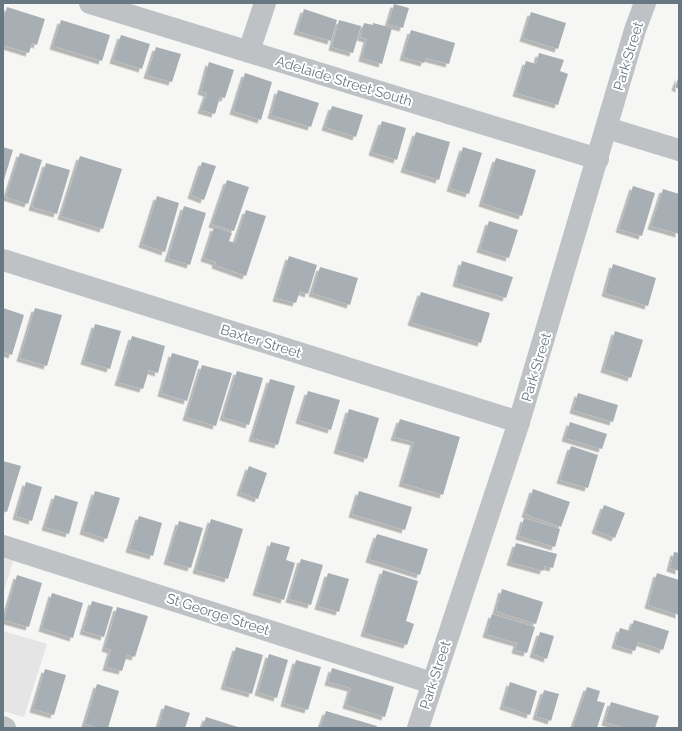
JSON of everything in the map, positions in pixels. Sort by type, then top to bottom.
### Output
[{"type":"street","name":"Adelaide Street South","points":[[90,3],[598,159]]},
{"type":"street","points":[[249,52],[265,3]]},
{"type":"street","name":"Park Street","points":[[422,727],[432,683],[520,422],[635,30],[645,3]]},
{"type":"street","points":[[607,128],[679,150]]},
{"type":"street","name":"Baxter Street","points":[[3,260],[520,422]]},
{"type":"street","name":"St George Street","points":[[3,546],[432,683]]},
{"type":"shaded area","points":[[3,558],[13,561],[3,594]]},
{"type":"shaded area","points":[[3,631],[47,644],[24,717],[3,711]]},
{"type":"building","points":[[394,4],[409,8],[403,28],[388,24]]},
{"type":"building","points":[[7,7],[45,19],[37,45],[32,43],[29,53],[3,45],[3,21]]},
{"type":"building","points":[[304,9],[337,20],[331,41],[297,31]]},
{"type":"building","points":[[531,12],[566,23],[558,49],[523,38]]},
{"type":"building","points":[[61,20],[110,35],[102,61],[53,46]]},
{"type":"building","points":[[339,20],[361,26],[353,53],[332,47]]},
{"type":"building","points":[[364,23],[373,25],[373,23],[392,28],[382,64],[362,58],[367,39],[360,37]]},
{"type":"building","points":[[411,30],[455,43],[449,64],[426,58],[424,63],[403,57]]},
{"type":"building","points":[[121,35],[150,44],[142,69],[113,60]]},
{"type":"building","points":[[156,47],[181,54],[172,82],[147,75]]},
{"type":"building","points":[[539,53],[564,60],[560,71],[568,74],[558,105],[516,93],[526,61],[536,64]]},
{"type":"building","points":[[209,62],[234,70],[225,98],[220,97],[215,114],[201,110],[207,93],[201,91]]},
{"type":"building","points":[[245,73],[272,82],[261,120],[233,111]]},
{"type":"building","points":[[679,76],[679,89],[675,87]]},
{"type":"building","points":[[278,90],[319,103],[311,127],[271,115]]},
{"type":"building","points":[[332,106],[363,115],[356,137],[325,127]]},
{"type":"building","points":[[382,121],[406,128],[397,160],[372,152]]},
{"type":"building","points":[[416,132],[450,142],[439,180],[404,169]]},
{"type":"building","points":[[3,147],[13,150],[3,183]]},
{"type":"building","points":[[463,147],[482,153],[469,194],[450,188]]},
{"type":"building","points":[[20,153],[42,160],[28,204],[6,197]]},
{"type":"building","points":[[80,156],[122,169],[103,229],[61,216]]},
{"type":"building","points":[[496,158],[536,170],[522,216],[482,203]]},
{"type":"building","points":[[202,162],[216,166],[204,200],[191,195]]},
{"type":"building","points":[[46,163],[70,170],[57,214],[32,207]]},
{"type":"building","points":[[227,180],[249,187],[234,231],[212,224]]},
{"type":"building","points":[[633,186],[655,193],[642,236],[619,229]]},
{"type":"building","points":[[663,189],[679,194],[679,234],[651,226]]},
{"type":"building","points":[[157,196],[179,203],[165,252],[142,244]]},
{"type":"building","points":[[184,206],[206,213],[190,265],[168,258]]},
{"type":"building","points":[[246,210],[266,216],[246,276],[215,265],[216,262],[204,258],[214,227],[232,233],[229,241],[235,243]]},
{"type":"building","points":[[489,221],[518,230],[509,258],[480,249]]},
{"type":"building","points":[[289,256],[317,265],[308,294],[300,291],[296,303],[276,298]]},
{"type":"building","points":[[462,261],[513,277],[506,298],[456,283]]},
{"type":"building","points":[[613,264],[656,278],[648,306],[605,293]]},
{"type":"building","points":[[320,267],[358,278],[350,305],[312,293]]},
{"type":"building","points":[[421,292],[490,313],[481,343],[411,322]]},
{"type":"building","points":[[3,308],[24,315],[12,355],[3,352]]},
{"type":"building","points":[[35,308],[62,315],[47,366],[20,358]]},
{"type":"building","points":[[95,324],[121,331],[110,369],[84,361]]},
{"type":"building","points":[[615,331],[643,340],[631,378],[604,369]]},
{"type":"building","points":[[132,336],[165,346],[158,373],[149,370],[143,389],[118,382]]},
{"type":"building","points":[[172,353],[199,361],[187,401],[161,393]]},
{"type":"building","points":[[202,365],[232,373],[216,426],[186,417]]},
{"type":"building","points":[[237,371],[263,378],[249,425],[223,417]]},
{"type":"building","points":[[270,379],[295,386],[278,445],[252,438]]},
{"type":"building","points":[[308,391],[340,400],[331,430],[299,420]]},
{"type":"building","points":[[578,393],[618,405],[613,422],[573,410]]},
{"type":"building","points":[[349,409],[379,418],[367,459],[337,450]]},
{"type":"building","points":[[400,419],[460,437],[443,495],[402,483],[414,442],[394,437]]},
{"type":"building","points":[[570,422],[607,434],[602,449],[565,438]]},
{"type":"building","points":[[571,446],[598,455],[588,488],[560,480]]},
{"type":"building","points":[[3,461],[21,466],[7,512],[3,511]]},
{"type":"building","points":[[249,466],[267,473],[258,499],[240,492]]},
{"type":"building","points":[[26,482],[42,487],[32,521],[16,516]]},
{"type":"building","points":[[533,489],[570,502],[561,527],[525,514]]},
{"type":"building","points":[[95,491],[120,498],[107,539],[83,531]]},
{"type":"building","points":[[359,491],[412,507],[405,530],[352,514]]},
{"type":"building","points":[[55,495],[78,502],[69,534],[45,527]]},
{"type":"building","points":[[604,505],[625,513],[615,538],[595,530]]},
{"type":"building","points":[[139,516],[162,523],[153,556],[129,549]]},
{"type":"building","points":[[524,518],[560,529],[555,547],[519,536]]},
{"type":"building","points":[[211,519],[243,529],[228,579],[196,570]]},
{"type":"building","points":[[179,521],[203,528],[191,568],[167,561]]},
{"type":"building","points":[[377,534],[428,549],[420,575],[369,559]]},
{"type":"building","points":[[271,542],[290,547],[286,560],[295,563],[284,600],[256,592]]},
{"type":"building","points":[[516,543],[557,554],[553,568],[545,566],[543,571],[510,562]]},
{"type":"building","points":[[674,552],[679,553],[679,571],[670,568]]},
{"type":"building","points":[[301,559],[323,565],[311,605],[289,599]]},
{"type":"building","points":[[383,570],[418,581],[406,621],[414,624],[407,645],[364,633]]},
{"type":"building","points":[[328,573],[349,579],[339,612],[318,606]]},
{"type":"building","points":[[657,573],[679,580],[679,615],[648,605]]},
{"type":"building","points":[[17,575],[42,583],[29,627],[4,620]]},
{"type":"building","points":[[502,589],[543,602],[536,624],[496,611]]},
{"type":"building","points":[[52,593],[83,603],[73,638],[42,628]]},
{"type":"building","points":[[92,601],[113,607],[104,637],[83,631]]},
{"type":"building","points":[[117,607],[148,616],[135,657],[127,655],[122,671],[106,667],[111,650],[105,648]]},
{"type":"building","points":[[492,614],[535,627],[527,653],[515,650],[517,643],[486,634]]},
{"type":"building","points":[[634,620],[669,631],[663,650],[638,642],[635,651],[615,645],[620,628],[630,631]]},
{"type":"building","points":[[540,632],[554,636],[547,659],[533,654]]},
{"type":"building","points":[[236,647],[263,655],[252,694],[224,686]]},
{"type":"building","points":[[269,654],[288,660],[277,698],[258,692]]},
{"type":"building","points":[[296,660],[321,667],[308,710],[284,703]]},
{"type":"building","points":[[332,668],[394,687],[385,717],[346,705],[351,688],[328,682]]},
{"type":"building","points":[[45,669],[66,675],[54,715],[33,709]]},
{"type":"building","points":[[510,682],[537,691],[530,715],[503,706]]},
{"type":"building","points":[[97,684],[119,691],[108,728],[99,728],[85,724]]},
{"type":"building","points":[[587,687],[600,691],[597,701],[605,703],[597,728],[575,728],[573,727]]},
{"type":"building","points":[[544,690],[559,694],[551,721],[536,716]]},
{"type":"building","points":[[611,702],[659,716],[655,728],[625,728],[605,722]]},
{"type":"building","points":[[165,705],[190,713],[185,728],[158,728]]},
{"type":"building","points":[[326,711],[377,726],[376,728],[320,728]]},
{"type":"building","points":[[206,717],[241,728],[202,728]]}]
